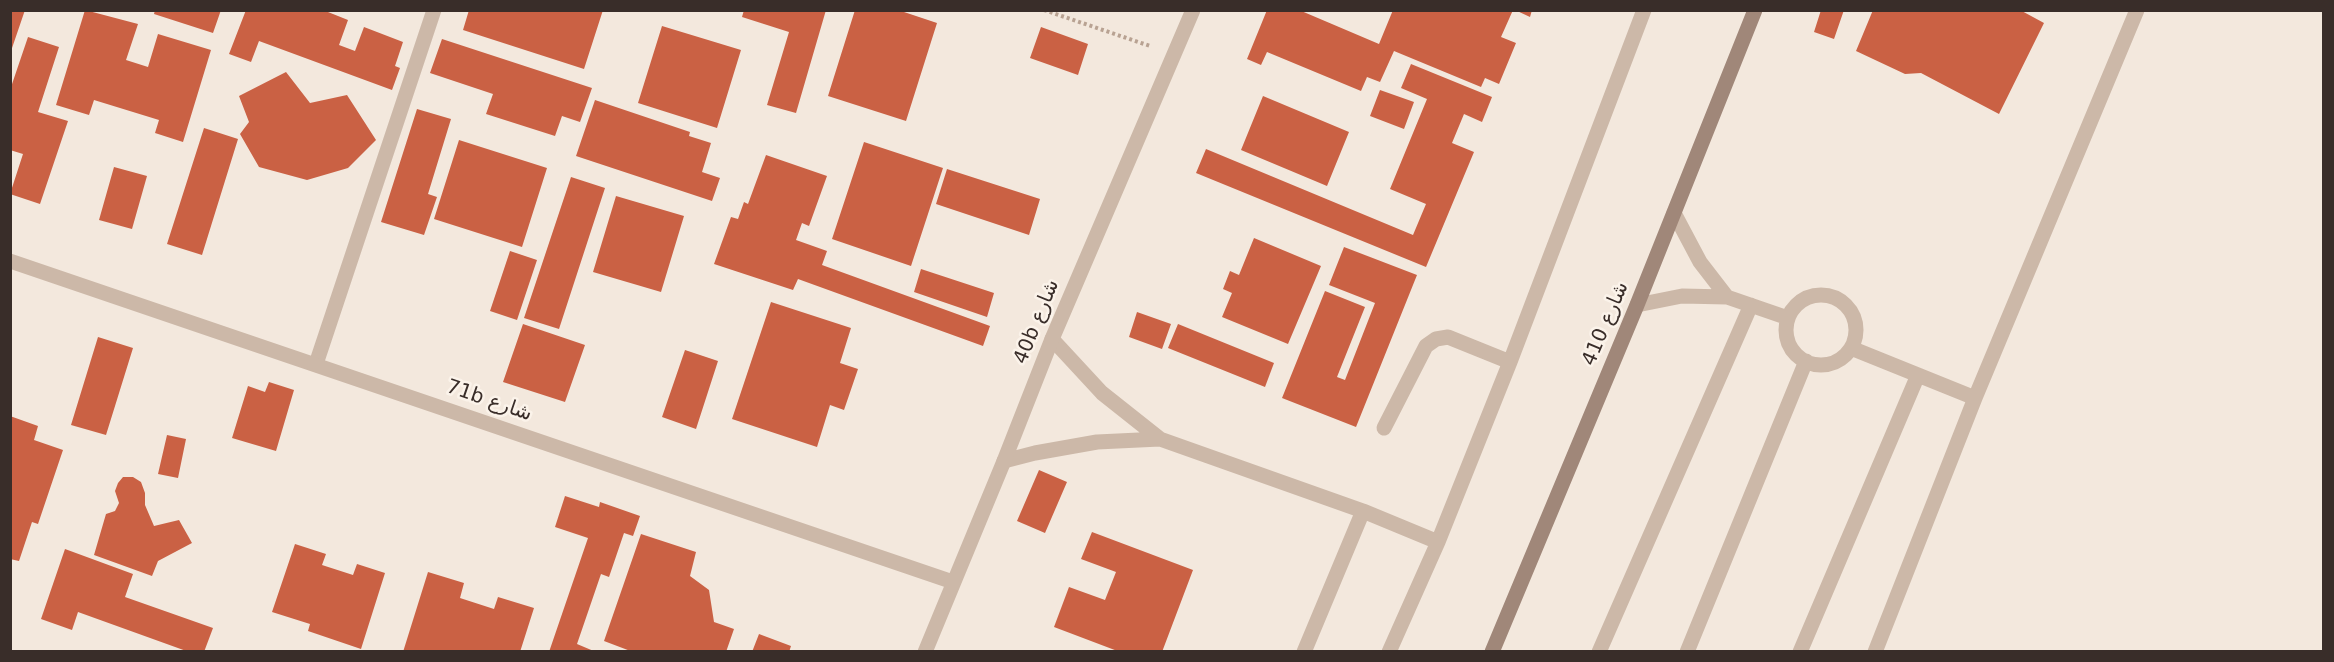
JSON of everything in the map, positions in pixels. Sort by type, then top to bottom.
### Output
[{"type":"street","points":[[316,364],[435,10]]},
{"type":"street","name":"40b شارع","points":[[925,651],[1052,339],[1192,10]]},
{"type":"street","points":[[1389,651],[1438,542],[1510,362],[1644,10]]},
{"type":"street","name":"شارع 410","points":[[1492,651],[1637,305],[1755,10]]},
{"type":"street","points":[[1875,651],[1975,398],[2137,10]]},
{"type":"street","points":[[1674,213],[1700,262],[1727,297]]},
{"type":"street","name":"71b شارع","points":[[10,261],[953,582]]},
{"type":"street","points":[[1818,295],[1831,296],[1851,311],[1856,323],[1856,336],[1851,348],[1843,358],[1831,364],[1818,365],[1806,361],[1795,354],[1789,343],[1786,330],[1788,318],[1795,307],[1805,299],[1818,295]]},
{"type":"street","points":[[1637,305],[1682,296],[1727,297],[1788,318]]},
{"type":"street","points":[[1599,651],[1751,305]]},
{"type":"street","points":[[1384,428],[1426,346],[1436,339],[1448,338],[1510,362]]},
{"type":"street","points":[[1052,339],[1101,393],[1160,439],[1363,511],[1438,542]]},
{"type":"street","points":[[1851,348],[1975,398]]},
{"type":"street","points":[[1687,651],[1806,361]]},
{"type":"street","points":[[1800,651],[1918,375]]},
{"type":"street","points":[[1004,461],[1097,442],[1160,439]]},
{"type":"street","points":[[1304,651],[1363,511]]},
{"type":"path","points":[[1044,10],[1174,54]]},
{"type":"building","points":[[10,10],[25,10],[11,51],[10,50]]},
{"type":"building","points":[[85,10],[138,24],[126,60],[148,67],[158,34],[211,50],[183,142],[155,133],[159,120],[94,100],[89,115],[56,105]]},
{"type":"building","points":[[155,10],[221,10],[213,33],[154,14]]},
{"type":"building","points":[[246,10],[323,10],[348,20],[339,45],[355,51],[364,27],[403,42],[395,66],[400,68],[392,90],[259,41],[251,62],[229,54]]},
{"type":"building","points":[[469,10],[603,10],[584,69],[463,30]]},
{"type":"building","points":[[744,10],[826,10],[796,113],[767,105],[789,32],[742,17]]},
{"type":"building","points":[[855,10],[898,10],[937,23],[906,121],[828,96]]},
{"type":"building","points":[[1267,10],[1299,10],[1379,44],[1393,10],[1513,10],[1501,37],[1516,43],[1499,84],[1485,78],[1481,87],[1394,51],[1380,82],[1367,77],[1361,91],[1267,52],[1261,65],[1247,59]]},
{"type":"building","points":[[1515,10],[1532,10],[1530,17]]},
{"type":"building","points":[[1821,10],[1844,10],[1834,39],[1814,32]]},
{"type":"building","points":[[1873,10],[2020,10],[2044,23],[1999,114],[1921,73],[1905,74],[1856,51]]},
{"type":"building","points":[[662,26],[741,50],[717,128],[638,103]]},
{"type":"building","points":[[1041,27],[1088,44],[1078,75],[1030,58]]},
{"type":"building","points":[[28,37],[59,47],[38,112],[68,121],[40,204],[10,194],[23,154],[10,150],[10,90]]},
{"type":"building","points":[[442,39],[592,88],[580,122],[562,116],[555,136],[486,114],[493,94],[430,73]]},
{"type":"building","points":[[1411,64],[1492,97],[1482,122],[1464,114],[1452,143],[1474,152],[1426,267],[1196,173],[1206,149],[1413,235],[1426,204],[1390,189],[1427,99],[1401,88]]},
{"type":"building","points":[[286,72],[310,103],[347,95],[376,140],[348,168],[307,180],[259,167],[240,134],[249,122],[239,96]]},
{"type":"building","points":[[1380,90],[1414,102],[1404,129],[1370,116]]},
{"type":"building","points":[[1263,96],[1349,132],[1327,186],[1241,150]]},
{"type":"building","points":[[595,100],[690,132],[689,136],[711,143],[702,172],[720,178],[712,201],[576,156]]},
{"type":"building","points":[[417,109],[451,119],[428,194],[437,197],[424,235],[381,222]]},
{"type":"building","points":[[204,128],[238,139],[202,255],[167,244]]},
{"type":"building","points":[[459,140],[547,168],[522,247],[434,219]]},
{"type":"building","points":[[864,142],[943,168],[911,266],[832,239]]},
{"type":"building","points":[[766,155],[827,176],[809,226],[802,223],[796,240],[827,251],[822,265],[990,326],[983,346],[798,279],[793,290],[714,264],[731,217],[738,219],[744,202],[748,204]]},
{"type":"building","points":[[114,167],[147,176],[132,229],[99,220]]},
{"type":"building","points":[[947,169],[1040,199],[1029,235],[936,204]]},
{"type":"building","points":[[571,177],[605,188],[559,329],[524,318]]},
{"type":"building","points":[[616,196],[684,216],[661,292],[593,272]]},
{"type":"building","points":[[1254,238],[1321,266],[1288,344],[1222,317],[1232,293],[1223,289],[1230,271],[1239,275]]},
{"type":"building","points":[[1344,247],[1417,275],[1356,427],[1282,398],[1325,291],[1365,307],[1337,377],[1345,380],[1375,303],[1329,285]]},
{"type":"building","points":[[510,251],[537,260],[517,320],[490,311]]},
{"type":"building","points":[[921,269],[994,293],[987,317],[914,292]]},
{"type":"building","points":[[771,302],[851,328],[840,363],[858,369],[844,410],[830,405],[817,447],[732,419]]},
{"type":"building","points":[[1137,312],[1171,324],[1162,349],[1129,337]]},
{"type":"building","points":[[523,324],[585,345],[565,402],[503,382]]},
{"type":"building","points":[[1178,324],[1274,363],[1265,387],[1168,348]]},
{"type":"building","points":[[98,337],[133,348],[106,435],[71,425]]},
{"type":"building","points":[[685,350],[718,361],[696,429],[662,417]]},
{"type":"building","points":[[269,382],[294,390],[276,451],[232,438],[248,386],[265,392]]},
{"type":"building","points":[[10,416],[38,426],[34,440],[63,450],[38,524],[32,522],[19,561],[10,559]]},
{"type":"building","points":[[167,435],[186,439],[178,478],[158,474]]},
{"type":"building","points":[[1039,470],[1067,482],[1045,533],[1017,521]]},
{"type":"building","points":[[123,477],[133,477],[141,482],[145,493],[145,505],[154,526],[179,520],[192,543],[158,561],[152,576],[94,555],[106,514],[115,511],[119,503],[115,491]]},
{"type":"building","points":[[565,496],[599,507],[600,502],[640,516],[633,536],[624,533],[609,577],[601,574],[577,644],[596,652],[549,652],[588,538],[555,527]]},
{"type":"building","points":[[1092,532],[1193,570],[1162,652],[1120,652],[1054,627],[1069,587],[1105,600],[1116,572],[1081,559]]},
{"type":"building","points":[[641,534],[696,552],[690,576],[709,590],[714,622],[734,629],[726,652],[633,652],[604,641]]},
{"type":"building","points":[[295,544],[326,554],[322,565],[353,575],[357,564],[385,573],[361,649],[308,631],[310,624],[272,612]]},
{"type":"building","points":[[65,549],[133,574],[125,597],[213,628],[204,652],[189,652],[78,612],[72,630],[41,619]]},
{"type":"building","points":[[428,572],[464,583],[460,598],[494,609],[498,597],[534,608],[520,652],[403,652]]},
{"type":"building","points":[[759,634],[791,646],[789,652],[752,652]]}]
